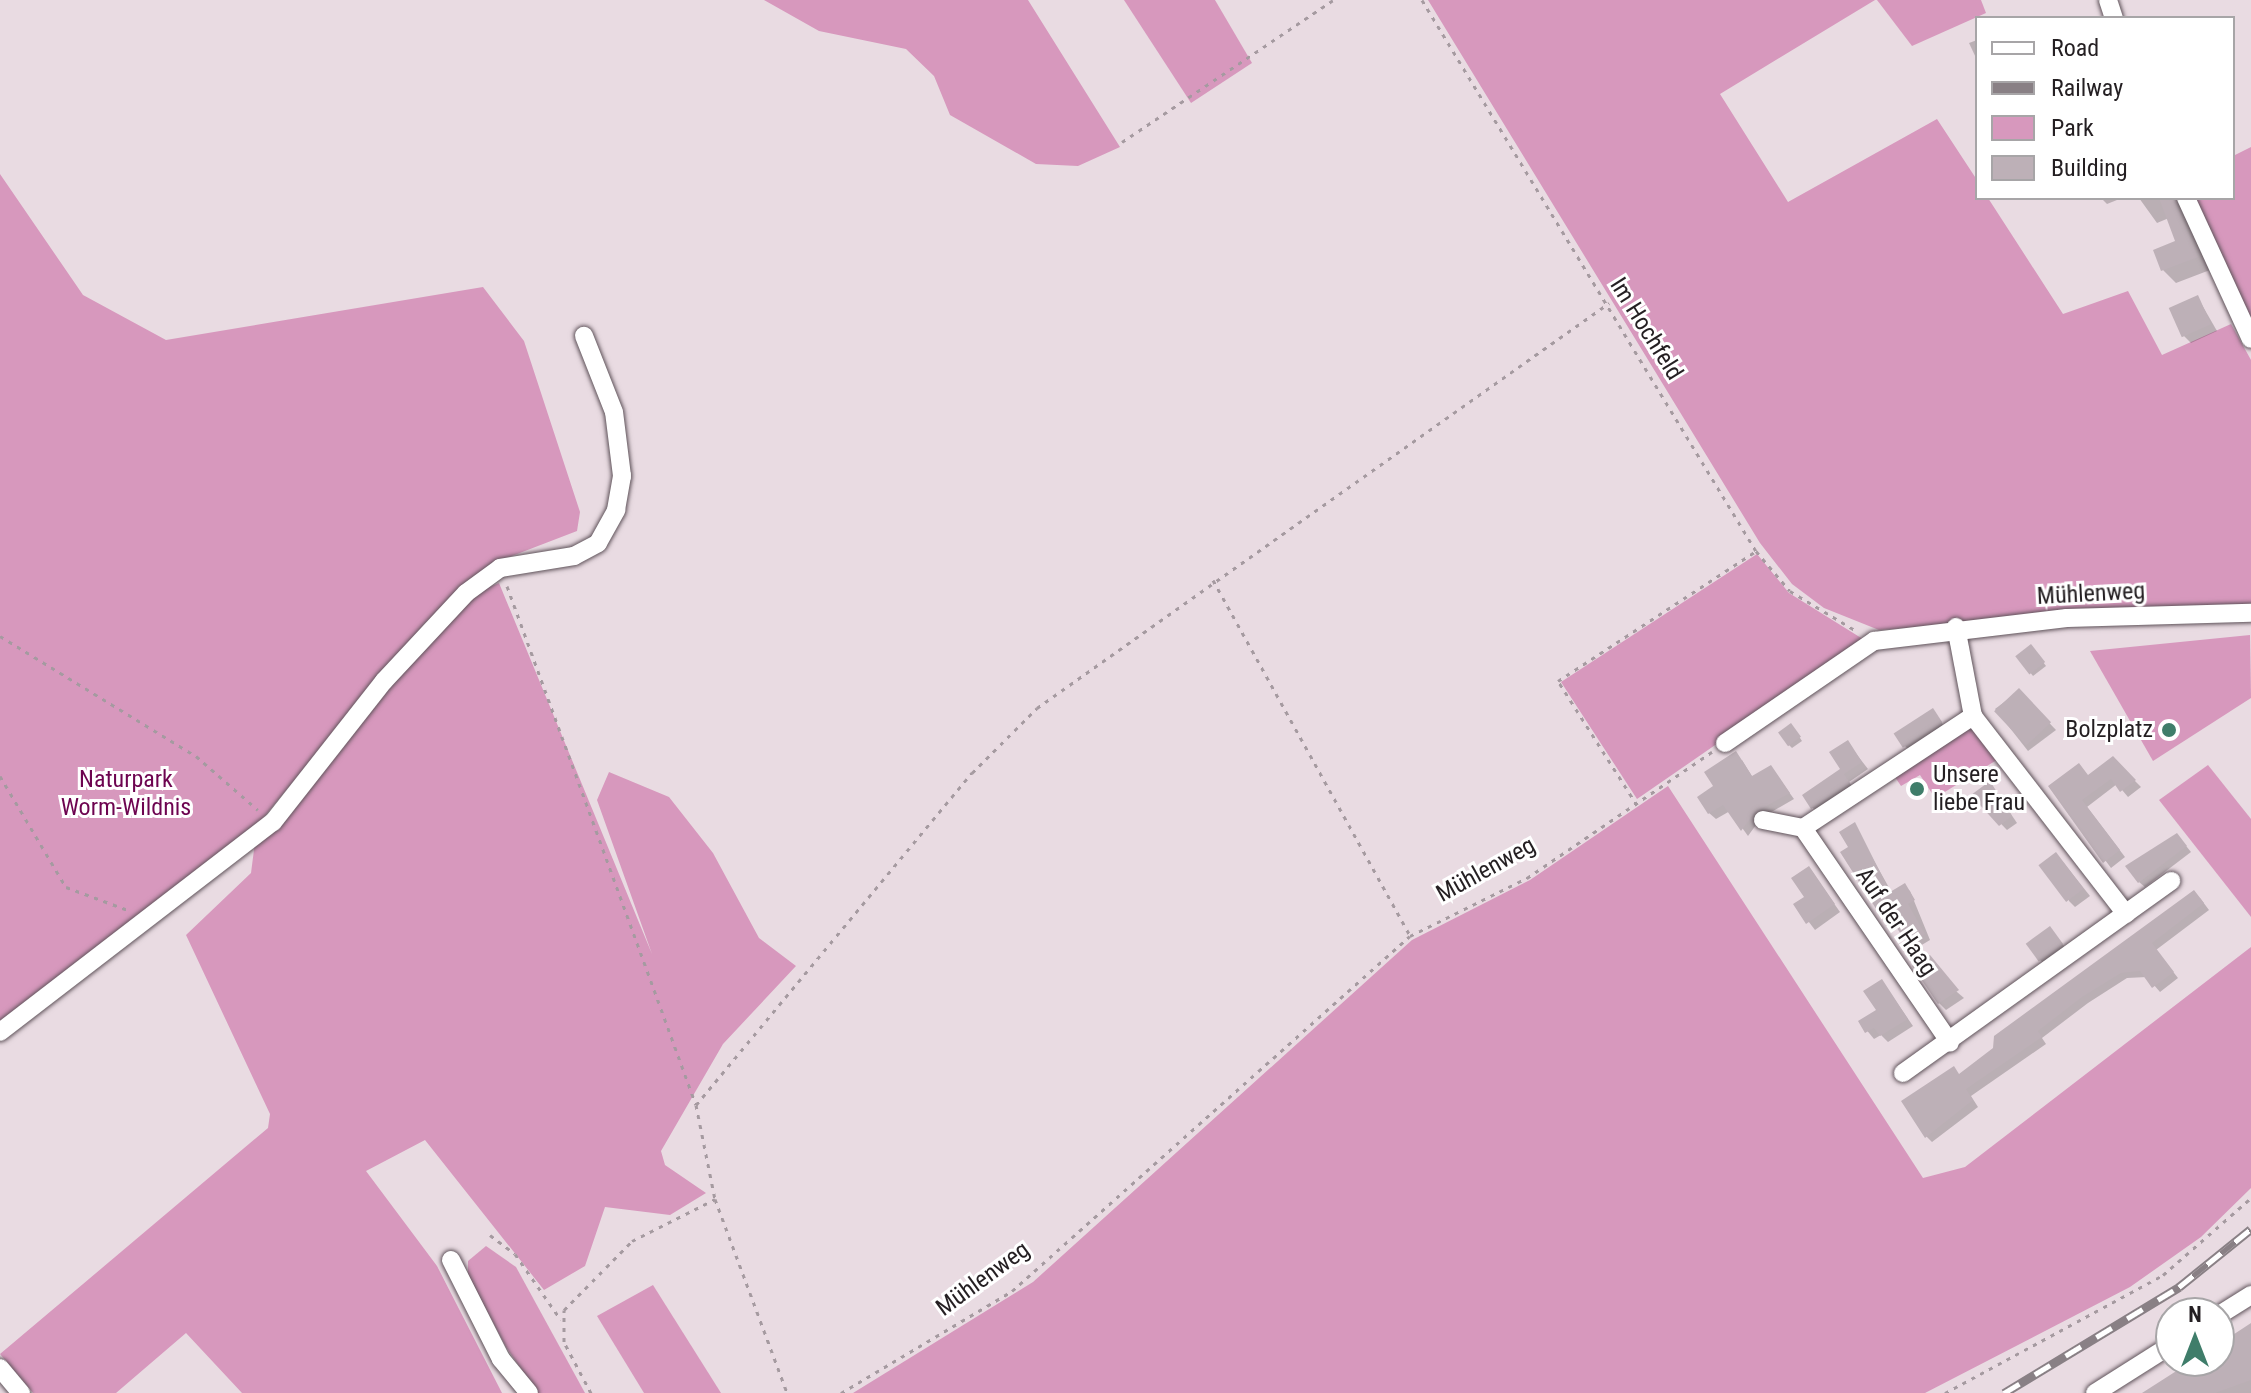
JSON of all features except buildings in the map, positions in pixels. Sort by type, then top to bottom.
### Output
[{"type":"street","points":[[2187,200],[2251,339]]},
{"type":"street","points":[[0,1032],[273,822],[432,626],[500,568],[574,556],[598,543],[616,510],[622,476],[614,412],[584,336]]},
{"type":"street","name":"Mühlenweg","points":[[1725,743],[1874,641],[1956,627],[2251,613]]},
{"type":"street","points":[[1956,627],[1973,716],[2126,914]]},
{"type":"street","points":[[1763,820],[1803,828],[1973,716]]},
{"type":"street","name":"Auf der Haag","points":[[1803,828],[1950,1043]]},
{"type":"street","points":[[1903,1073],[1950,1043],[2171,881]]},
{"type":"street","points":[[451,1260],[501,1359],[529,1393]]},
{"type":"street","points":[[2095,1393],[2155,1355]]},
{"type":"street","points":[[0,1368],[21,1393]]},
{"type":"path","points":[[1122,142],[1333,0]]},
{"type":"path","name":"Im Hochfeld","points":[[1422,0],[1609,303],[1756,551],[1790,591],[1874,641]]},
{"type":"path","points":[[696,1105],[1000,744],[1213,580],[1609,303]]},
{"type":"path","points":[[1637,805],[1558,681],[1756,551]]},
{"type":"path","points":[[500,568],[696,1105],[715,1199],[787,1393]]},
{"type":"path","points":[[1213,580],[1410,936]]},
{"type":"path","points":[[0,636],[196,756],[273,822]]},
{"type":"path","name":"Mühlenweg","points":[[841,1393],[1012,1291],[1410,936],[1527,878],[1725,743]]},
{"type":"path","points":[[0,776],[66,887],[153,917]]},
{"type":"path","points":[[1945,1393],[2163,1275],[2251,1198]]},
{"type":"path","points":[[561,1320],[632,1241],[715,1199]]},
{"type":"path","points":[[490,1235],[515,1254],[561,1320],[591,1393]]},
{"type":"green space","points":[[764,0],[1028,0],[1120,147],[1078,166],[1036,164],[950,115],[934,76],[906,49],[819,31]]},
{"type":"green space","points":[[1124,0],[1215,0],[1252,63],[1191,103]]},
{"type":"green space","points":[[1428,0],[1875,0],[1720,94],[1788,202],[1937,119],[1975,177],[1975,200],[1989,200],[2063,314],[2128,291],[2162,355],[2231,324],[2251,360],[2251,604],[1879,630],[1824,608],[1792,584],[1760,543]]},
{"type":"green space","points":[[1877,0],[1981,0],[1986,13],[1912,46]]},
{"type":"green space","points":[[2251,147],[2251,331],[2196,200],[2235,200],[2235,155]]},
{"type":"green space","name":"Naturpark Worm-Wildnis","points":[[0,174],[83,295],[166,340],[483,287],[524,341],[580,512],[577,531],[496,562],[424,624],[234,853],[0,1023]]},
{"type":"green space","points":[[1757,554],[1789,593],[1866,641],[1637,799],[1561,682]]},
{"type":"green space","points":[[499,583],[652,954],[597,800],[609,772],[669,797],[713,853],[759,938],[796,966],[723,1044],[661,1151],[665,1165],[706,1193],[670,1215],[605,1207],[585,1266],[544,1290],[425,1140],[366,1171],[437,1266],[502,1393],[242,1393],[186,1333],[116,1393],[33,1393],[0,1354],[268,1128],[270,1114],[186,935],[251,873],[255,842],[411,656],[482,590]]},
{"type":"green space","name":"Bolzplatz","points":[[2250,635],[2251,698],[2153,761],[2090,651]]},
{"type":"green space","points":[[1973,721],[2000,758],[1935,798],[1920,775],[1901,786],[1893,774]]},
{"type":"green space","points":[[2208,765],[2251,819],[2251,917],[2159,800]]},
{"type":"green space","points":[[1668,786],[1923,1178],[1965,1167],[2251,947],[2251,1188],[2201,1237],[2130,1287],[1925,1393],[853,1393],[1033,1282],[1412,940],[1530,880]]},
{"type":"green space","points":[[486,1246],[516,1267],[585,1393],[538,1393],[506,1347],[468,1275],[468,1261]]},
{"type":"green space","points":[[653,1285],[721,1393],[644,1393],[597,1316]]},
{"type":"railway","points":[[2004,1393],[2179,1287],[2251,1229]]},
{"type":"place","name":"Bolzplatz","points":[[2169,730]]},
{"type":"place","name":"Unsere liebe Frau","points":[[1917,789]]}]
